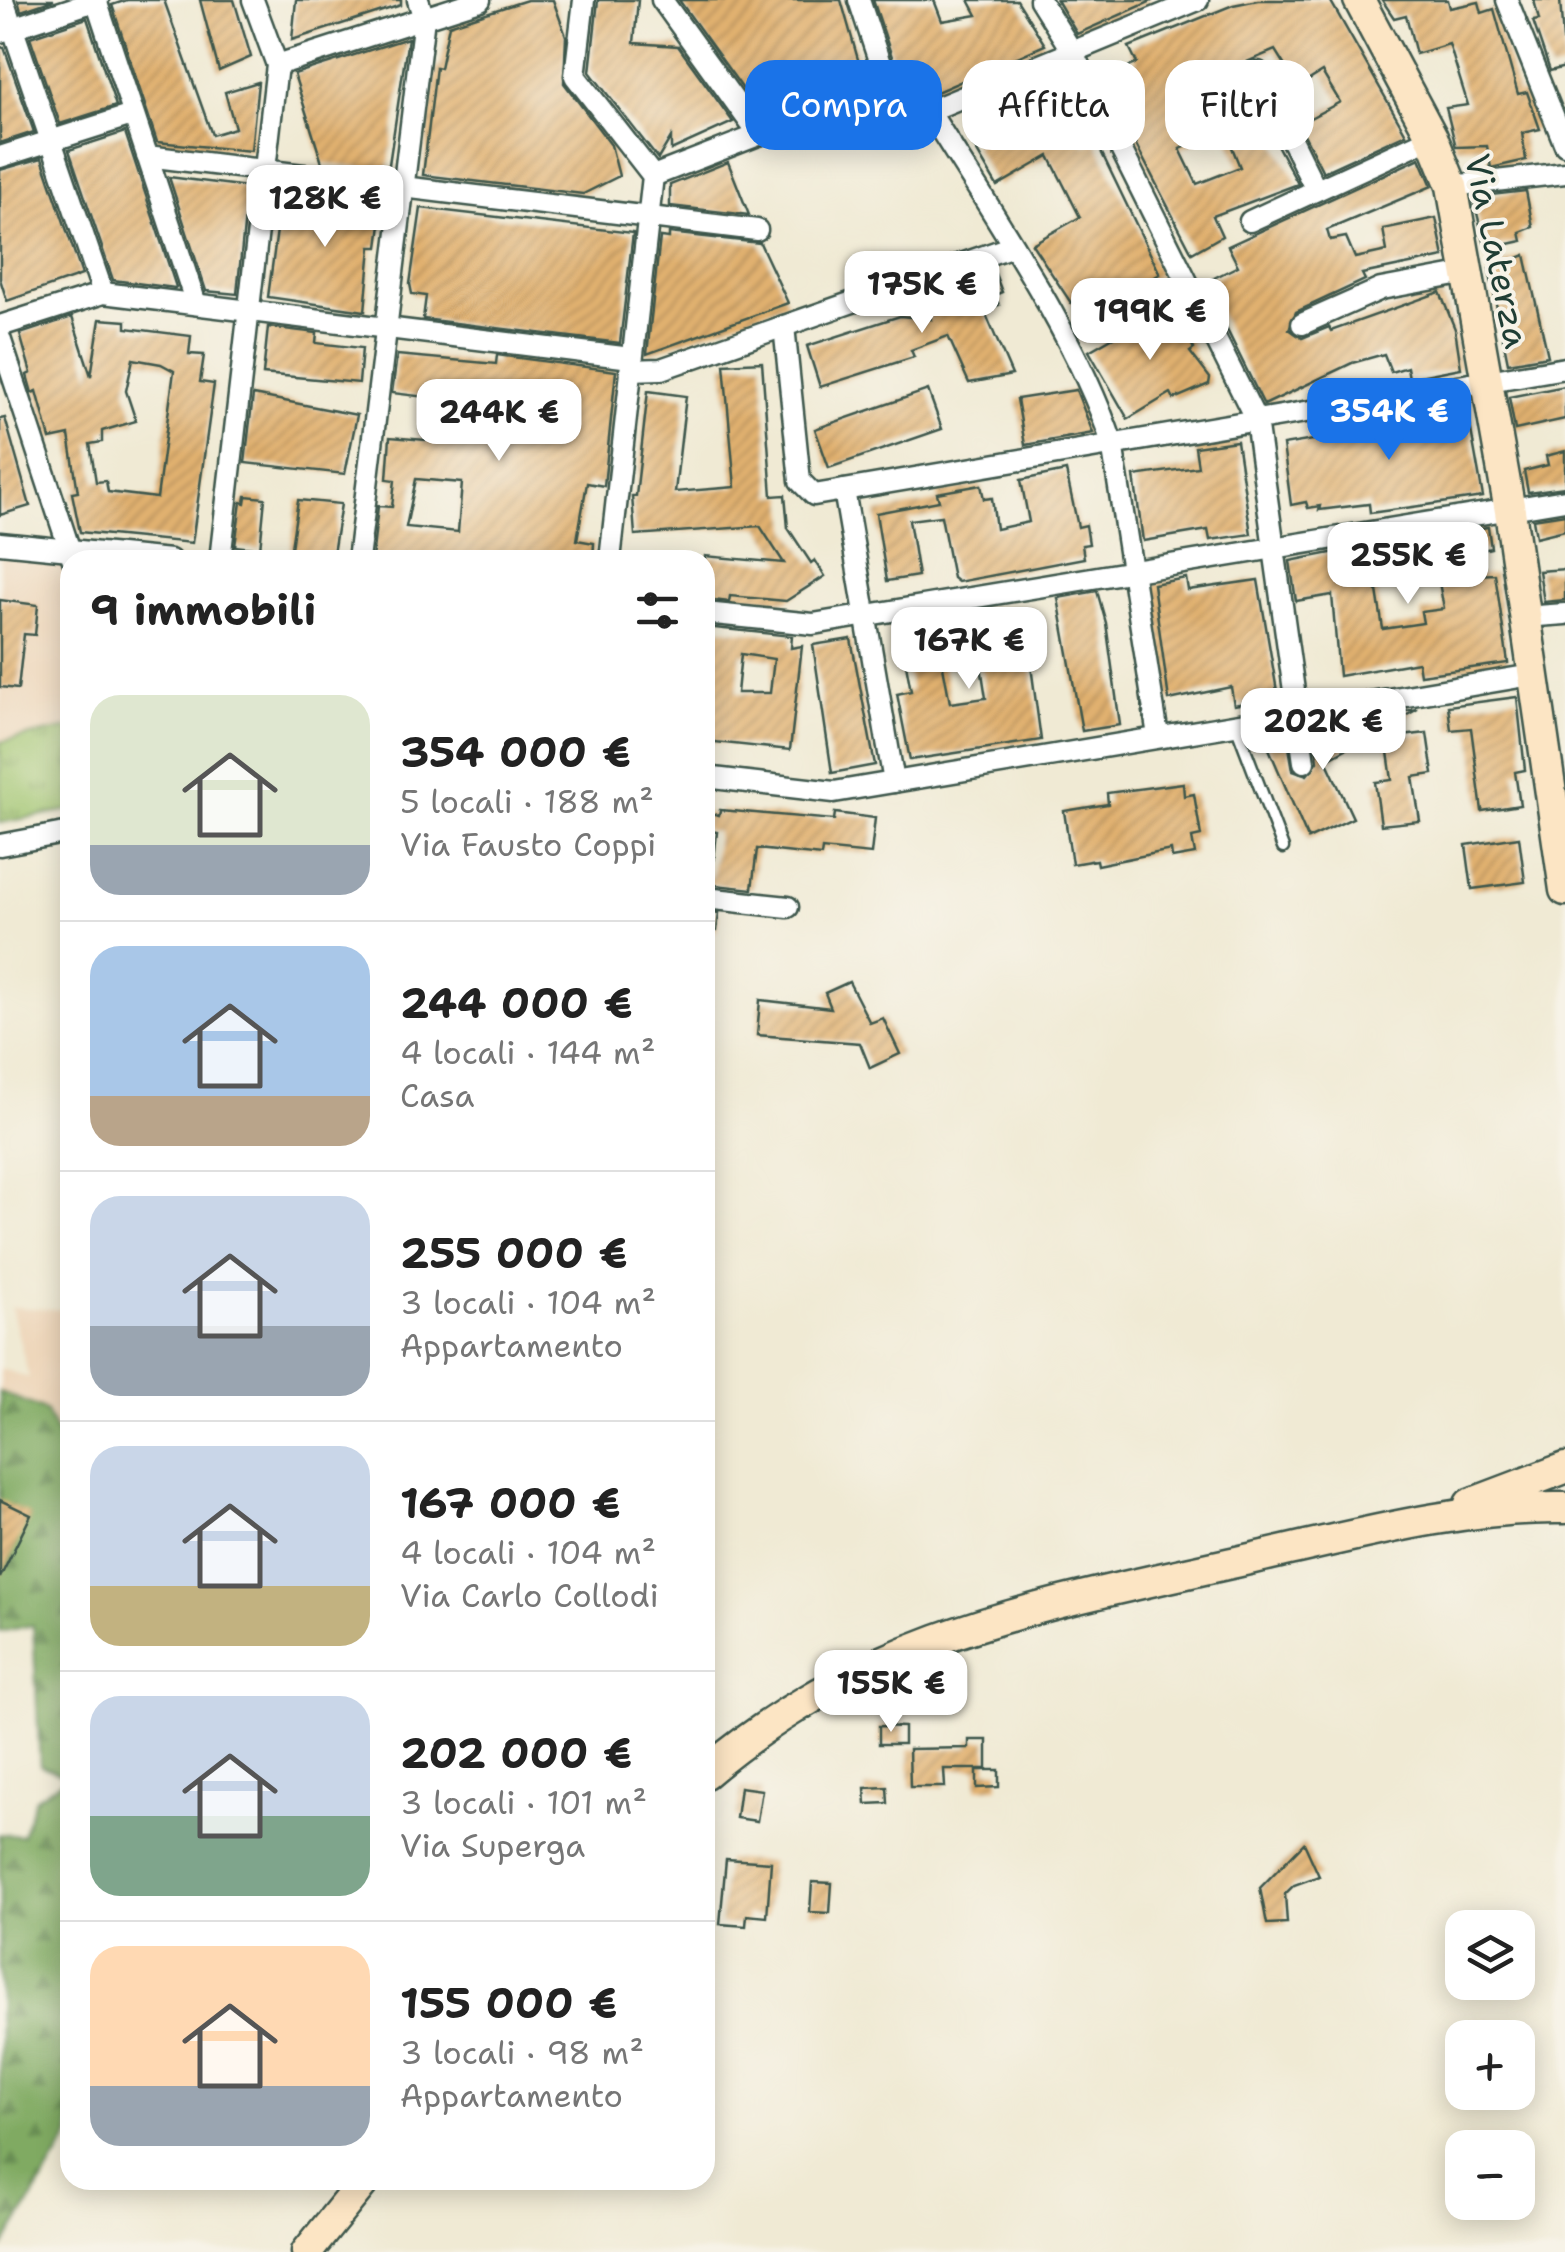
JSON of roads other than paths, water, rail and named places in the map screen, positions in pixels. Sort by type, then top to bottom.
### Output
[{"type":"main road","name":"Via Laterza","points":[[1359,0],[1432,136],[1452,186],[1510,511],[1532,676],[1557,772],[1565,890]]},
{"type":"main road","points":[[715,1765],[773,1719],[882,1658],[928,1640],[1088,1596],[1410,1523],[1565,1468]]},
{"type":"main road","points":[[1410,1523],[1565,1508]]},
{"type":"main road","points":[[308,2252],[357,2190]]},
{"type":"street","points":[[3,0],[6,30],[51,141],[103,293]]},
{"type":"street","points":[[6,30],[97,0],[196,304]]},
{"type":"street","points":[[221,550],[277,65],[253,0]]},
{"type":"street","points":[[277,65],[421,9],[480,0]]},
{"type":"street","points":[[584,0],[575,76],[653,176],[611,550]]},
{"type":"street","points":[[662,0],[745,116]]},
{"type":"street","points":[[859,0],[879,60]]},
{"type":"street","points":[[1040,0],[1073,53],[1256,420],[1304,762]]},
{"type":"street","points":[[942,106],[1198,0]]},
{"type":"street","points":[[1507,0],[1565,145]]},
{"type":"street","points":[[359,550],[404,186],[421,9]]},
{"type":"street","points":[[0,157],[132,115]]},
{"type":"street","points":[[942,132],[1013,246],[1100,409],[1112,443],[1158,736]]},
{"type":"street","points":[[1250,221],[1432,136]]},
{"type":"street","points":[[653,176],[745,140]]},
{"type":"street","points":[[1296,150],[1316,190]]},
{"type":"street","points":[[147,156],[757,230]]},
{"type":"street","points":[[1452,186],[1565,173]]},
{"type":"street","points":[[0,326],[103,293],[661,368],[1013,246]]},
{"type":"street","points":[[1302,324],[1381,289],[1467,272]]},
{"type":"street","points":[[784,326],[800,480],[814,495],[1565,368]]},
{"type":"street","points":[[0,338],[69,550]]},
{"type":"street","points":[[844,490],[894,782]]},
{"type":"street","points":[[715,614],[814,624],[1133,570],[1275,551],[1565,500]]},
{"type":"street","points":[[0,543],[60,553]]},
{"type":"street","points":[[1524,617],[1565,614]]},
{"type":"street","points":[[715,779],[834,792],[1532,676]]},
{"type":"street","points":[[0,845],[60,834]]},
{"type":"street","points":[[715,899],[788,907]]},
{"type":"lane","points":[[1236,725],[1283,848]]}]
